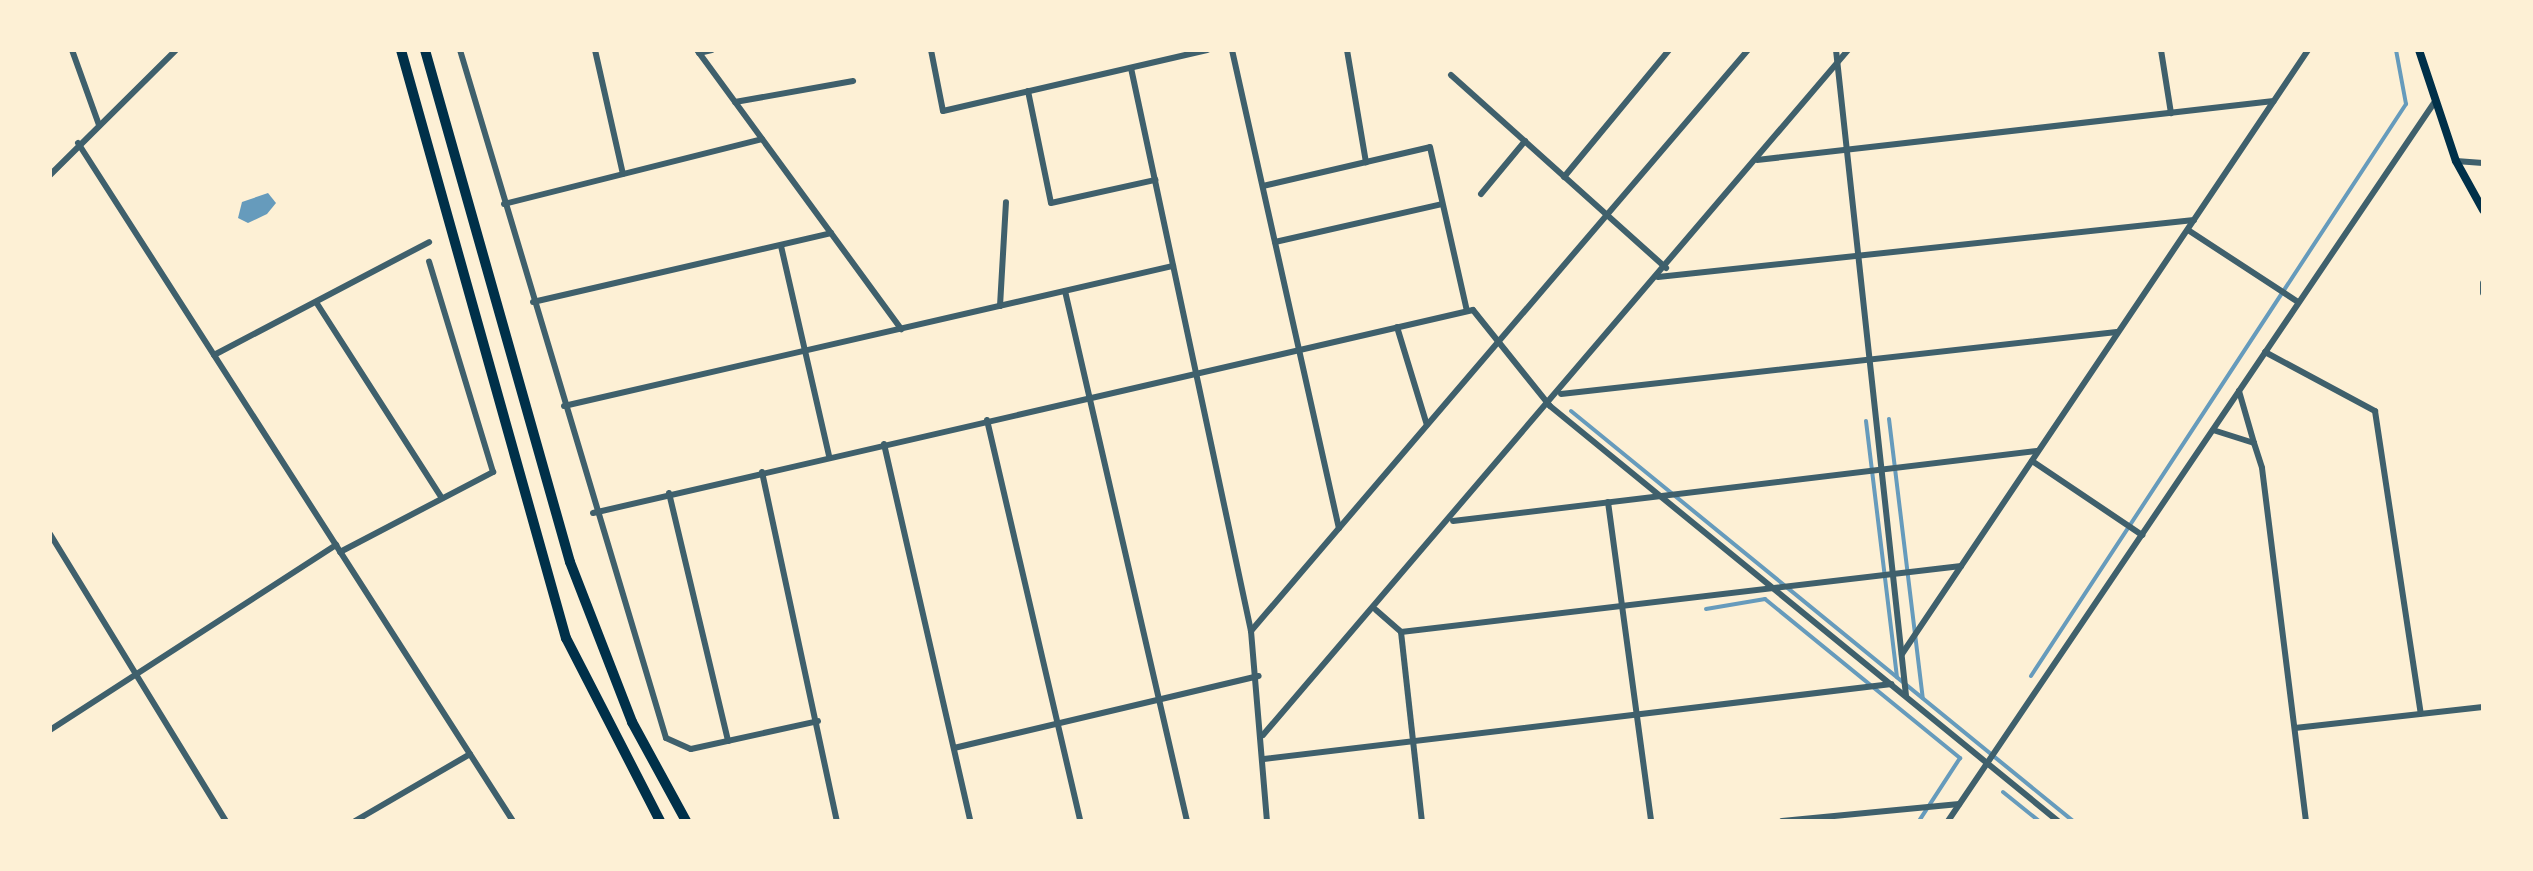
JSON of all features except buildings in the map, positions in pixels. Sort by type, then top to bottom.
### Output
[{"type":"highway","points":[[401,50],[566,638],[660,821]]},
{"type":"highway","points":[[425,50],[570,562],[632,722],[686,821]]},
{"type":"main road","points":[[2419,50],[2434,103],[2456,161],[2483,210]]},
{"type":"street","points":[[72,50],[99,125]]},
{"type":"street","points":[[50,175],[78,143],[176,50]]},
{"type":"street","points":[[460,50],[593,513],[666,738],[679,749],[818,721]]},
{"type":"street","points":[[595,50],[623,174]]},
{"type":"street","points":[[698,51],[712,50]]},
{"type":"street","points":[[931,50],[943,111],[1207,50]]},
{"type":"street","points":[[1232,50],[1339,528]]},
{"type":"street","points":[[1347,50],[1366,162]]},
{"type":"street","points":[[1564,177],[1669,50]]},
{"type":"street","points":[[1251,631],[1748,50]]},
{"type":"street","points":[[1836,50],[1884,470],[1906,695]]},
{"type":"street","points":[[1263,735],[1453,521],[1848,50]]},
{"type":"street","points":[[2161,50],[2171,113]]},
{"type":"street","points":[[1902,654],[2308,50]]},
{"type":"street","points":[[698,51],[901,329]]},
{"type":"street","points":[[1131,68],[1251,631],[1259,676],[1267,821]]},
{"type":"street","points":[[1451,75],[1666,268]]},
{"type":"street","points":[[735,102],[853,81]]},
{"type":"street","points":[[1028,91],[1051,203],[1155,180]]},
{"type":"street","points":[[1756,160],[2274,101]]},
{"type":"street","points":[[1948,821],[2434,103]]},
{"type":"street","points":[[504,204],[762,139]]},
{"type":"street","points":[[1481,194],[1525,141]]},
{"type":"street","points":[[78,143],[513,821]]},
{"type":"street","points":[[1263,186],[1430,147],[1467,311],[1498,342],[1550,406],[1659,498],[1990,762],[2058,821]]},
{"type":"street","points":[[2456,161],[2483,163]]},
{"type":"street","points":[[1000,306],[1006,202]]},
{"type":"street","points":[[1275,242],[1442,204]]},
{"type":"street","points":[[1658,277],[1860,259],[2194,220]]},
{"type":"street","points":[[2188,230],[2298,302]]},
{"type":"street","points":[[533,302],[831,233]]},
{"type":"street","points":[[214,355],[429,242]]},
{"type":"street","points":[[781,246],[829,456]]},
{"type":"street","points":[[50,730],[338,548],[493,472],[429,261]]},
{"type":"street","points":[[564,406],[1173,266]]},
{"type":"street","points":[[2483,283],[2483,293]]},
{"type":"street","points":[[1065,291],[1187,821]]},
{"type":"street","points":[[316,302],[442,498]]},
{"type":"street","points":[[593,513],[1467,311]]},
{"type":"street","points":[[1397,327],[1427,425]]},
{"type":"street","points":[[1561,394],[1872,363],[2118,332]]},
{"type":"street","points":[[2265,352],[2375,411],[2421,714]]},
{"type":"street","points":[[2239,391],[2254,443],[2306,821]]},
{"type":"street","points":[[987,420],[1080,821]]},
{"type":"street","points":[[2213,430],[2254,443]]},
{"type":"street","points":[[884,444],[970,821]]},
{"type":"street","points":[[1453,521],[2037,451]]},
{"type":"street","points":[[2032,461],[2142,535]]},
{"type":"street","points":[[762,472],[818,721],[835,821]]},
{"type":"street","points":[[669,493],[728,741]]},
{"type":"street","points":[[1608,502],[1621,610],[1639,714],[1651,821]]},
{"type":"street","points":[[50,534],[226,821]]},
{"type":"street","points":[[1401,632],[1621,610],[1961,566]]},
{"type":"street","points":[[1376,610],[1401,632],[1422,821]]},
{"type":"street","points":[[954,748],[1259,676]]},
{"type":"street","points":[[1264,759],[1892,684]]},
{"type":"street","points":[[2295,728],[2483,707]]},
{"type":"street","points":[[355,821],[470,754]]},
{"type":"street","points":[[1782,821],[1959,804]]},
{"type":"water","points":[[268,193],[276,203],[267,214],[248,223],[238,218],[242,202]]},
{"type":"waterway","points":[[2031,676],[2406,104],[2396,50]]},
{"type":"waterway","points":[[1571,411],[2073,821]]},
{"type":"waterway","points":[[1889,419],[1923,698]]},
{"type":"waterway","points":[[1866,421],[1897,677]]},
{"type":"waterway","points":[[1706,609],[1765,599],[1960,758],[1919,821]]},
{"type":"waterway","points":[[2003,792],[2039,821]]}]
